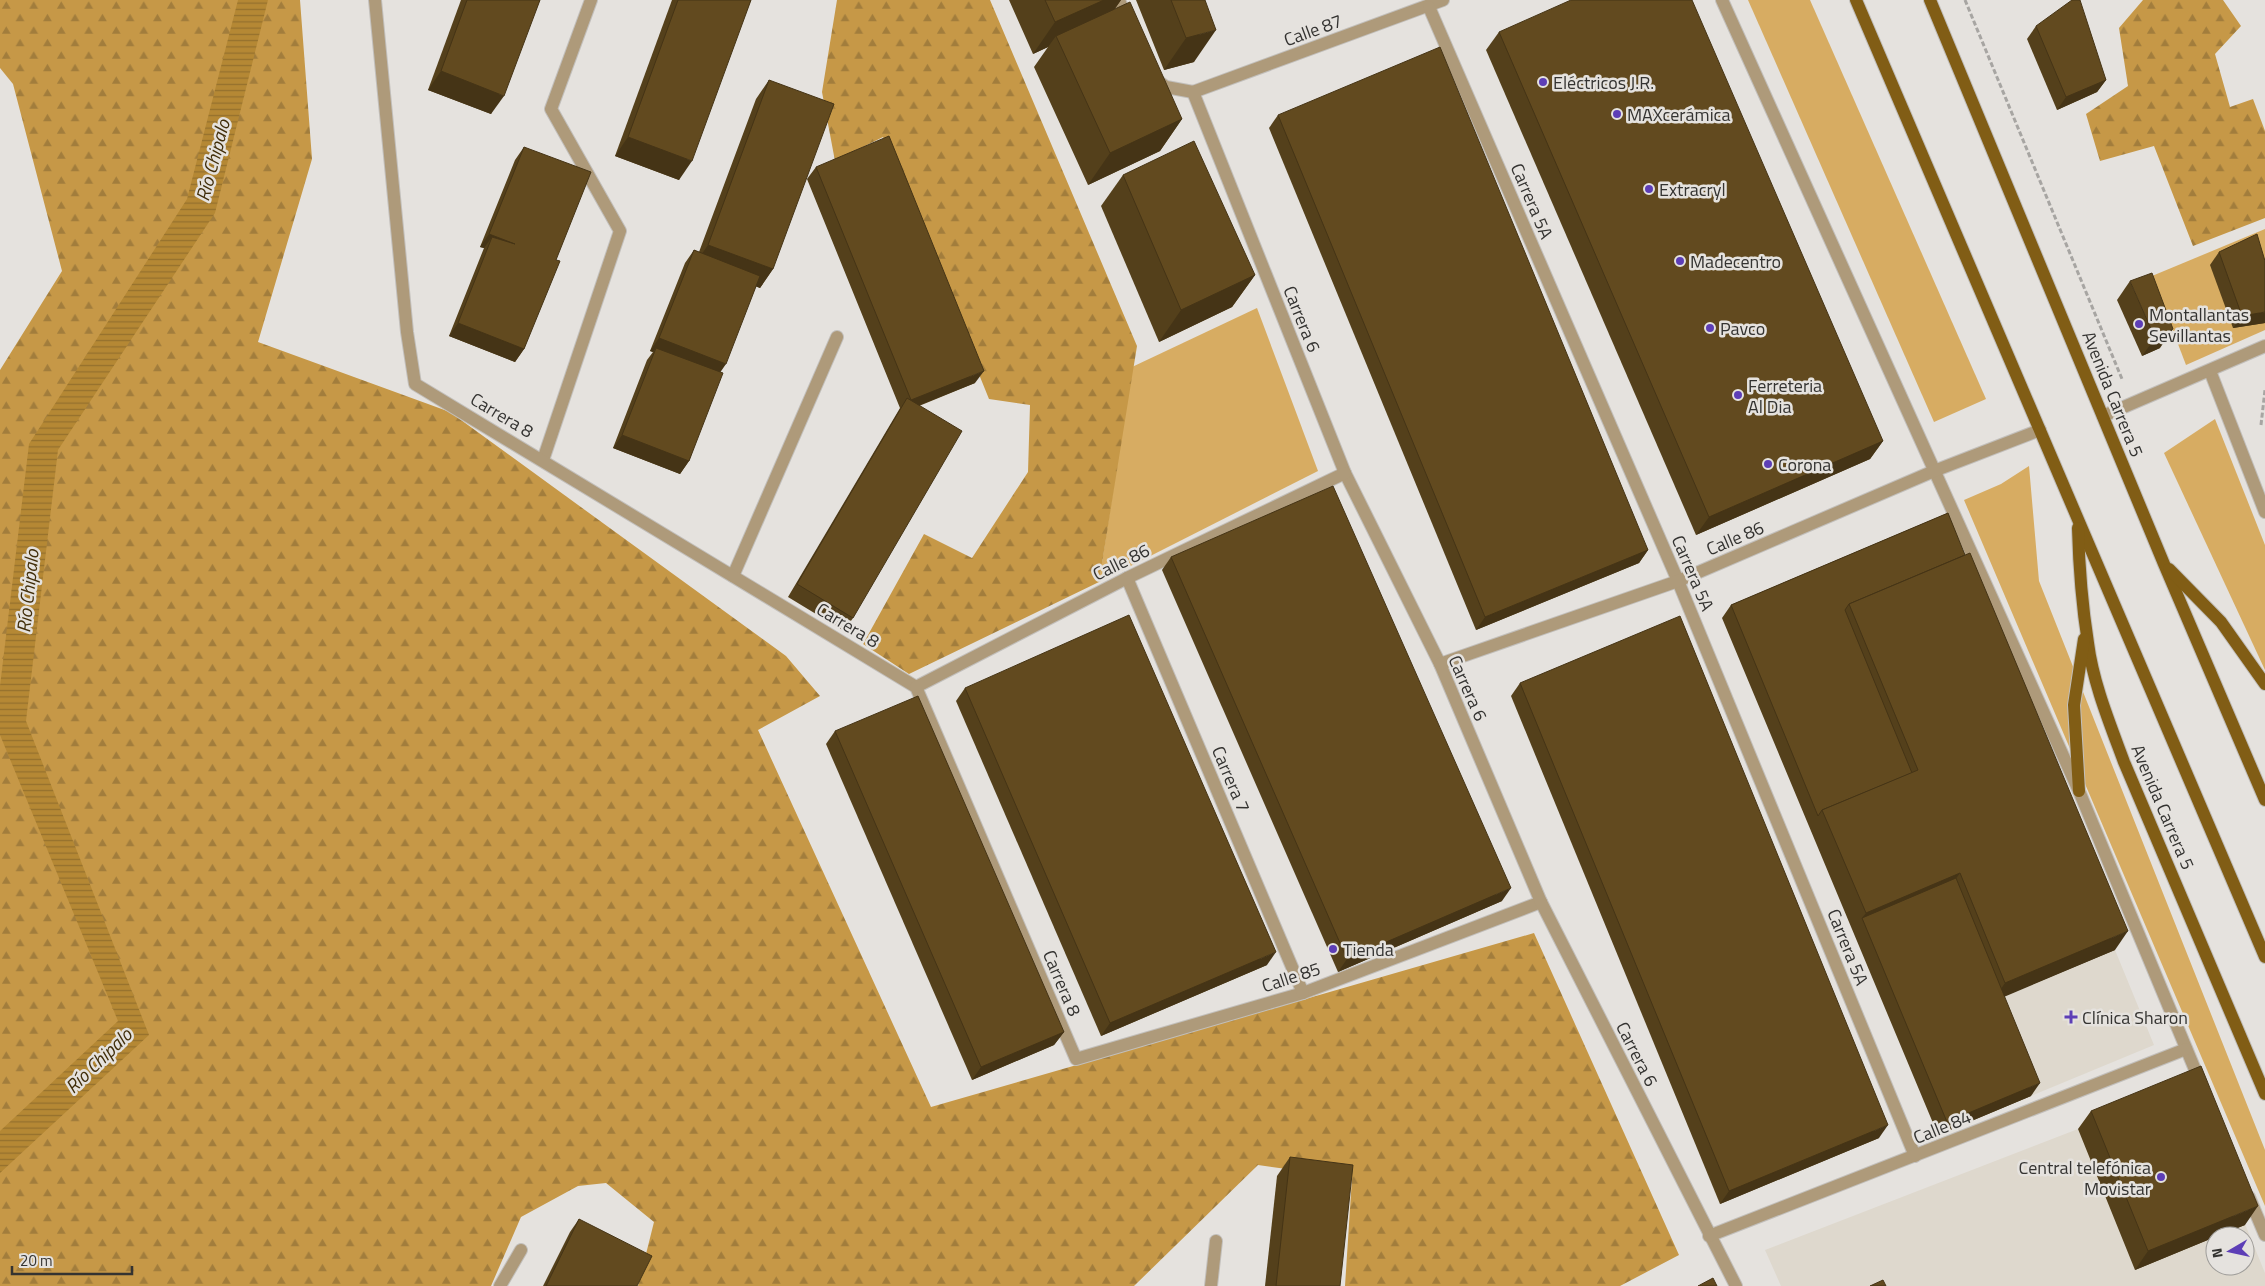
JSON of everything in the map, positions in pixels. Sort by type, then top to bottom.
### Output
[{"type":"main road","name":"Avenida Carrera 5","points":[[1856,0],[2265,957]]},
{"type":"main road","name":"Avenida Carrera 5","points":[[1930,0],[2164,564],[2265,800]]},
{"type":"main road","name":"Avenida Carrera 5","points":[[2078,520],[2080,570],[2088,645],[2104,707],[2124,762],[2265,1094]]},
{"type":"main road","points":[[2164,564],[2220,622],[2265,684]]},
{"type":"main road","points":[[2079,791],[2074,705],[2086,627]]},
{"type":"street","name":"Carrera 8","points":[[376,0],[407,332],[415,384],[916,687],[1076,1059]]},
{"type":"street","points":[[543,460],[620,231],[551,110],[591,0]]},
{"type":"street","points":[[1119,0],[1133,33]]},
{"type":"street","name":"Calle 87","points":[[1193,92],[1444,0]]},
{"type":"street","points":[[1722,0],[2079,791],[2205,1093]]},
{"type":"street","name":"Carrera 5A","points":[[1429,7],[1678,581],[1915,1156]]},
{"type":"street","points":[[1146,66],[1149,75],[1166,87],[1193,92]]},
{"type":"street","name":"Carrera 6","points":[[1193,92],[1345,473],[1440,664],[1541,902],[1736,1286]]},
{"type":"street","points":[[733,576],[837,337]]},
{"type":"street","points":[[2103,416],[2265,346]]},
{"type":"street","points":[[2210,370],[2265,512]]},
{"type":"street","name":"Calle 86","points":[[1440,664],[1678,581],[1934,471],[2040,430]]},
{"type":"street","name":"Calle 86","points":[[916,687],[1127,578],[1345,473]]},
{"type":"street","name":"Carrera 7","points":[[1127,578],[1303,993]]},
{"type":"street","name":"Calle 85","points":[[1076,1059],[1303,993],[1541,902]]},
{"type":"street","name":"Calle 84","points":[[1709,1236],[2186,1049]]},
{"type":"street","points":[[2242,1182],[2265,1235]]},
{"type":"street","points":[[1211,1286],[1216,1241]]},
{"type":"street","points":[[500,1286],[522,1250]]},
{"type":"path","points":[[1965,0],[2132,403]]},
{"type":"path","points":[[2263,430],[2261,425],[2265,390]]},
{"type":"shaded area","points":[[1748,0],[1810,0],[1986,399],[1934,422]]},
{"type":"shaded area","points":[[2265,229],[2265,330],[2186,365],[2152,276]]},
{"type":"shaded area","points":[[1257,308],[1318,471],[1099,582],[1132,367]]},
{"type":"shaded area","points":[[2215,419],[2265,545],[2265,670],[2164,453]]},
{"type":"shaded area","points":[[2029,466],[2039,581],[2265,1150],[2265,1206],[1964,500],[2001,484]]},
{"type":"shaded area","name":"Clínica Sharon","points":[[2115,950],[2154,1045],[2031,1096],[1992,1002]]},
{"type":"shaded area","points":[[2188,1084],[2246,1226],[2205,1226],[2205,1276],[2255,1276],[2255,1248],[2265,1273],[2265,1286],[1781,1286],[1765,1250],[2078,1129]]},
{"type":"green space","points":[[0,0],[300,0],[312,159],[258,342],[450,412],[786,656],[820,696],[758,730],[931,1107],[1534,933],[1679,1255],[1620,1286],[1345,1286],[1352,1178],[1258,1165],[1134,1286],[638,1286],[654,1222],[606,1183],[578,1186],[521,1217],[491,1286],[0,1286],[0,370],[62,271],[13,84],[0,68]]},
{"type":"green space","points":[[837,0],[990,0],[1137,346],[1099,582],[909,674],[863,644],[924,534],[972,558],[1028,472],[1030,405],[989,399],[883,137],[835,161],[822,92]]},
{"type":"green space","points":[[2143,0],[2223,0],[2241,26],[2215,54],[2230,107],[2253,99],[2265,131],[2265,218],[2193,246],[2154,146],[2100,161],[2086,114],[2128,86],[2119,28]]},
{"type":"water","name":"Río Chipalo","points":[[238,0],[268,0],[215,213],[58,450],[26,721],[149,1035],[0,1173],[0,1131],[118,1021],[0,735],[0,686],[29,444],[187,199]]},
{"type":"building","points":[[467,0],[540,0],[504,96],[441,71]]},
{"type":"building","points":[[678,0],[751,0],[692,161],[628,137]]},
{"type":"building","points":[[1045,0],[1104,0],[1055,22]]},
{"type":"building","points":[[1171,0],[1205,0],[1216,30],[1186,38]]},
{"type":"building","points":[[1571,0],[1692,0],[1883,441],[1709,517],[1499,32]]},
{"type":"building","points":[[2072,0],[2080,0],[2106,80],[2066,97],[2036,26]]},
{"type":"building","points":[[1130,2],[1182,119],[1110,153],[1056,36]]},
{"type":"building","points":[[1440,47],[1648,550],[1485,617],[1278,115]]},
{"type":"building","points":[[769,80],[834,104],[773,269],[708,245]]},
{"type":"building","points":[[889,136],[984,371],[911,400],[816,167]]},
{"type":"building","points":[[1194,141],[1255,275],[1181,310],[1123,175]]},
{"type":"building","points":[[524,147],[591,172],[556,260],[560,261],[524,349],[458,323],[492,237],[515,244],[489,234]]},
{"type":"building","points":[[2257,234],[2265,261],[2265,312],[2242,316],[2219,252]]},
{"type":"building","points":[[694,250],[760,276],[726,364],[659,338]]},
{"type":"building","points":[[2152,273],[2173,329],[2155,338],[2130,281]]},
{"type":"building","points":[[656,348],[723,373],[689,461],[622,435]]},
{"type":"building","points":[[907,398],[962,431],[853,618],[797,584]]},
{"type":"building","points":[[1333,486],[1511,888],[1347,959],[1171,557]]},
{"type":"building","points":[[1948,513],[1965,555],[1849,604],[1845,610],[1912,773],[1822,810],[1818,816],[1731,605]]},
{"type":"building","points":[[1970,553],[2128,931],[2005,983],[1960,873],[1866,913],[1822,810],[1918,770],[1849,604]]},
{"type":"building","points":[[1129,615],[1276,952],[1110,1023],[965,688]]},
{"type":"building","points":[[1680,616],[1888,1125],[1729,1191],[1520,683]]},
{"type":"building","points":[[918,696],[1064,1032],[981,1067],[835,731]]},
{"type":"building","points":[[1956,878],[2040,1083],[1947,1122],[1862,918]]},
{"type":"building","name":"Central telefónica Movistar","points":[[2201,1066],[2258,1206],[2205,1226],[2205,1228],[2148,1251],[2091,1111]]},
{"type":"building","points":[[1290,1157],[1353,1165],[1340,1286],[1276,1286]]},
{"type":"building","points":[[579,1219],[652,1256],[637,1286],[546,1286]]},
{"type":"building","points":[[1713,1278],[1717,1286],[1698,1286]]},
{"type":"building","points":[[1883,1280],[1886,1286],[1870,1286]]},
{"type":"place","name":"Eléctricos J.R.","points":[[1543,82]]},
{"type":"place","name":"MAXcerámica","points":[[1617,114]]},
{"type":"place","name":"Extracryl","points":[[1649,189]]},
{"type":"place","name":"Madecentro","points":[[1680,261]]},
{"type":"place","name":"Montallantas Sevillantas","points":[[2139,324]]},
{"type":"place","name":"Pavco","points":[[1710,328]]},
{"type":"place","name":"Ferreteria Al Dia","points":[[1738,395]]},
{"type":"place","name":"Corona","points":[[1768,464]]},
{"type":"place","name":"Tienda","points":[[1333,949]]},
{"type":"place","name":"Clínica Sharon","points":[[2071,1017]]},
{"type":"place","name":"Central telefónica Movistar","points":[[2161,1177]]}]
